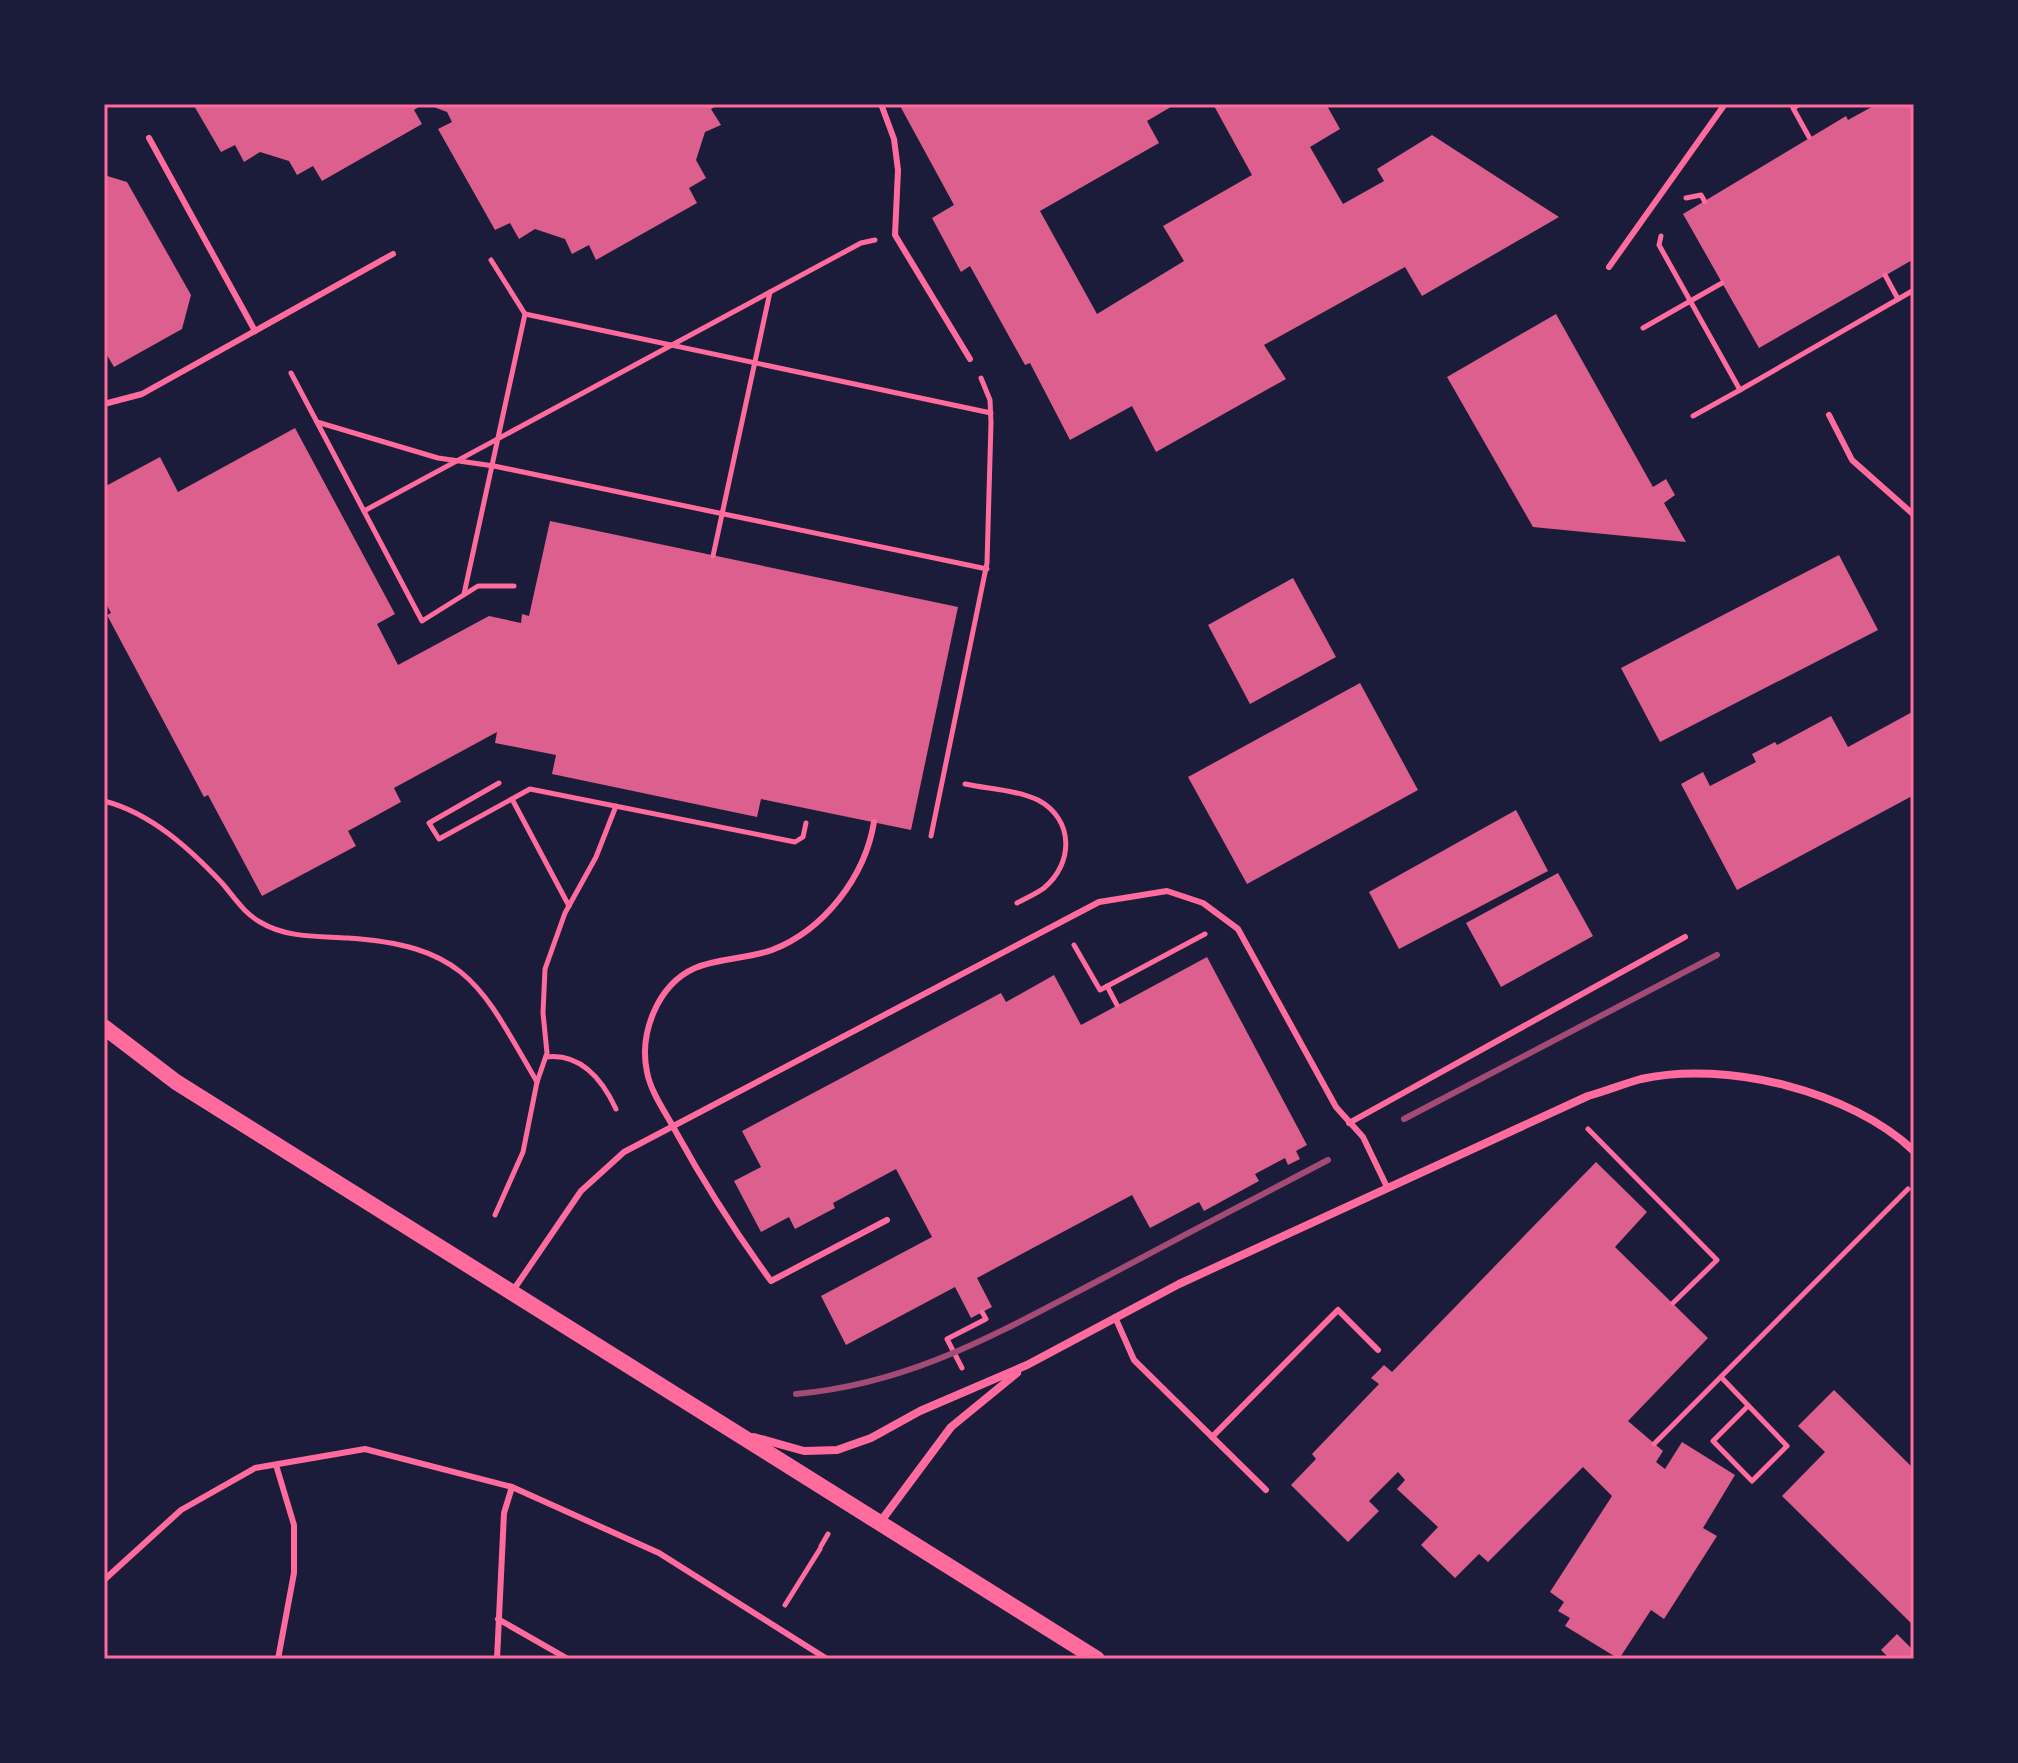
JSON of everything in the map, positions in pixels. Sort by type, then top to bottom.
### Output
[{"type":"main road","points":[[104,1027],[176,1082],[1097,1659]]},
{"type":"street","points":[[743,1435],[804,1451],[837,1450],[1027,1365],[1115,1317],[1387,1187],[1588,1096],[1644,1079],[1736,1074],[1812,1091],[1864,1117],[1914,1151]]},
{"type":"street","points":[[881,1521],[951,1427],[1027,1365]]},
{"type":"lane","points":[[881,104],[898,162],[895,235],[970,359]]},
{"type":"lane","points":[[1609,267],[1725,104]]},
{"type":"lane","points":[[149,138],[255,331]]},
{"type":"lane","points":[[104,404],[142,394],[393,254]]},
{"type":"lane","points":[[1829,415],[1852,460],[1914,515]]},
{"type":"lane","points":[[874,822],[863,859],[834,907],[818,923],[771,950],[693,969],[677,980],[653,1011],[645,1052],[647,1072],[717,1206],[771,1281],[887,1220]]},
{"type":"lane","points":[[512,1292],[564,1215],[597,1174],[624,1152],[1099,902],[1167,891],[1203,903],[1238,929],[1336,1107],[1363,1137],[1387,1187]]},
{"type":"lane","points":[[1349,1123],[1685,937]]},
{"type":"lane","points":[[1212,1437],[1338,1310],[1378,1350]]},
{"type":"lane","points":[[1115,1317],[1134,1360],[1266,1490]]},
{"type":"lane","points":[[104,1580],[181,1510],[255,1468],[365,1449],[512,1487],[659,1553],[827,1659]]},
{"type":"lane","points":[[276,1465],[294,1525],[294,1573],[278,1659]]},
{"type":"lane","points":[[497,1659],[504,1513],[512,1487]]},
{"type":"lane","points":[[498,1619],[568,1659]]},
{"type":"path","points":[[1800,104],[1792,106],[1809,137]]},
{"type":"path","points":[[364,511],[861,243],[895,235]]},
{"type":"path","points":[[1659,245],[1740,390]]},
{"type":"path","points":[[464,595],[525,314],[491,260]]},
{"type":"path","points":[[1885,275],[1898,299]]},
{"type":"path","points":[[1643,328],[1722,283]]},
{"type":"path","points":[[1693,416],[1914,290]]},
{"type":"path","points":[[713,556],[770,292]]},
{"type":"path","points":[[525,314],[991,413]]},
{"type":"path","points":[[931,836],[987,569],[990,400],[970,359]]},
{"type":"path","points":[[291,373],[422,621],[478,586],[514,586]]},
{"type":"path","points":[[317,422],[456,461],[494,466],[987,569]]},
{"type":"path","points":[[499,783],[429,823],[439,839],[530,789],[795,842],[803,837],[806,823]]},
{"type":"path","points":[[965,784],[1034,798],[1061,820],[1067,843],[1061,867],[1045,887],[1017,903]]},
{"type":"path","points":[[512,799],[569,906]]},
{"type":"path","points":[[104,801],[164,830],[205,866],[240,906],[276,931],[395,943],[418,949],[461,972],[491,1002],[537,1082]]},
{"type":"path","points":[[495,1215],[523,1152],[537,1082],[546,1057],[545,969],[569,906],[596,857],[616,806]]},
{"type":"path","points":[[1074,945],[1100,990],[1207,933]]},
{"type":"path","points":[[1107,986],[1117,1005]]},
{"type":"path","points":[[546,1057],[560,1055],[588,1068],[599,1079],[616,1109]]},
{"type":"path","points":[[1588,1129],[1717,1260],[1673,1303]]},
{"type":"path","points":[[1654,1444],[1908,1189]]},
{"type":"path","points":[[962,1369],[947,1339],[986,1319],[982,1312]]},
{"type":"path","points":[[1721,1377],[1787,1446],[1752,1481],[1713,1441],[1748,1406]]},
{"type":"path","points":[[785,1605],[828,1534]]},
{"type":"building","points":[[193,104],[423,104],[414,110],[422,124],[322,181],[313,166],[297,175],[289,161],[260,152],[244,162],[235,145],[221,152]]},
{"type":"building","points":[[426,104],[720,104],[711,109],[721,125],[705,132],[696,160],[706,178],[689,188],[697,203],[596,260],[589,245],[572,254],[565,239],[535,229],[519,239],[510,223],[495,230],[438,129],[452,122],[447,112]]},
{"type":"building","points":[[899,104],[1176,104],[1147,121],[1159,143],[1040,211],[1097,314],[1184,261],[1163,226],[1252,175],[1213,104],[1326,104],[1340,129],[1310,147],[1343,204],[1384,181],[1377,169],[1432,135],[1559,217],[1422,296],[1405,267],[1264,345],[1286,379],[1156,452],[1132,406],[1070,440],[1030,363],[1025,365],[970,266],[961,272],[932,218],[954,205]]},
{"type":"building","points":[[1877,104],[1914,104],[1914,259],[1759,348],[1683,214],[1846,116],[1848,120]]},
{"type":"building","points":[[104,175],[127,182],[191,295],[182,329],[114,367],[104,350]]},
{"type":"building","points":[[1556,314],[1653,487],[1666,479],[1675,495],[1664,503],[1686,542],[1533,527],[1447,377]]},
{"type":"building","points":[[295,428],[395,614],[377,624],[398,665],[489,616],[521,623],[522,614],[529,616],[550,521],[958,607],[911,830],[761,799],[757,817],[552,774],[556,755],[495,743],[497,732],[394,788],[401,802],[348,831],[356,846],[262,896],[208,795],[204,797],[107,615],[111,613],[104,600],[104,487],[160,457],[178,492]]},
{"type":"building","points":[[1839,555],[1878,630],[1660,742],[1621,668]]},
{"type":"building","points":[[1293,578],[1336,657],[1250,704],[1208,625]]},
{"type":"building","points":[[1360,683],[1418,790],[1247,884],[1188,777]]},
{"type":"building","points":[[1914,711],[1914,795],[1737,890],[1681,784],[1703,772],[1710,786],[1756,762],[1752,754],[1775,742],[1777,745],[1831,716],[1848,747]]},
{"type":"building","points":[[1516,810],[1548,871],[1399,949],[1369,892]]},
{"type":"building","points":[[1558,873],[1593,936],[1501,987],[1466,923]]},
{"type":"building","points":[[1207,957],[1307,1145],[1296,1151],[1300,1159],[1288,1165],[1285,1158],[1255,1174],[1259,1181],[1204,1211],[1199,1202],[1150,1228],[1132,1195],[977,1278],[992,1307],[971,1318],[955,1287],[846,1345],[821,1296],[932,1237],[896,1169],[833,1203],[835,1208],[795,1229],[789,1217],[761,1232],[734,1181],[761,1167],[742,1131],[1001,993],[1006,1002],[1054,975],[1081,1025]]},
{"type":"building","points":[[1596,1162],[1647,1212],[1615,1247],[1708,1338],[1628,1421],[1663,1451],[1656,1462],[1665,1469],[1682,1442],[1735,1475],[1703,1528],[1717,1536],[1664,1619],[1651,1610],[1619,1659],[1565,1626],[1570,1618],[1558,1611],[1564,1602],[1550,1592],[1612,1496],[1583,1467],[1488,1562],[1479,1554],[1455,1578],[1421,1545],[1438,1527],[1397,1489],[1405,1480],[1398,1472],[1369,1501],[1379,1511],[1348,1542],[1291,1485],[1316,1459],[1312,1454],[1379,1384],[1371,1378],[1384,1365],[1392,1372]]},
{"type":"building","points":[[1834,1390],[1914,1469],[1914,1626],[1782,1496],[1825,1452],[1798,1426]]},
{"type":"building","points":[[1897,1634],[1914,1651],[1914,1659],[1890,1659],[1881,1650]]},
{"type":"railway","points":[[1404,1119],[1717,955]]},
{"type":"railway","points":[[796,1394],[877,1380],[951,1354],[1023,1320],[1328,1160]]}]
